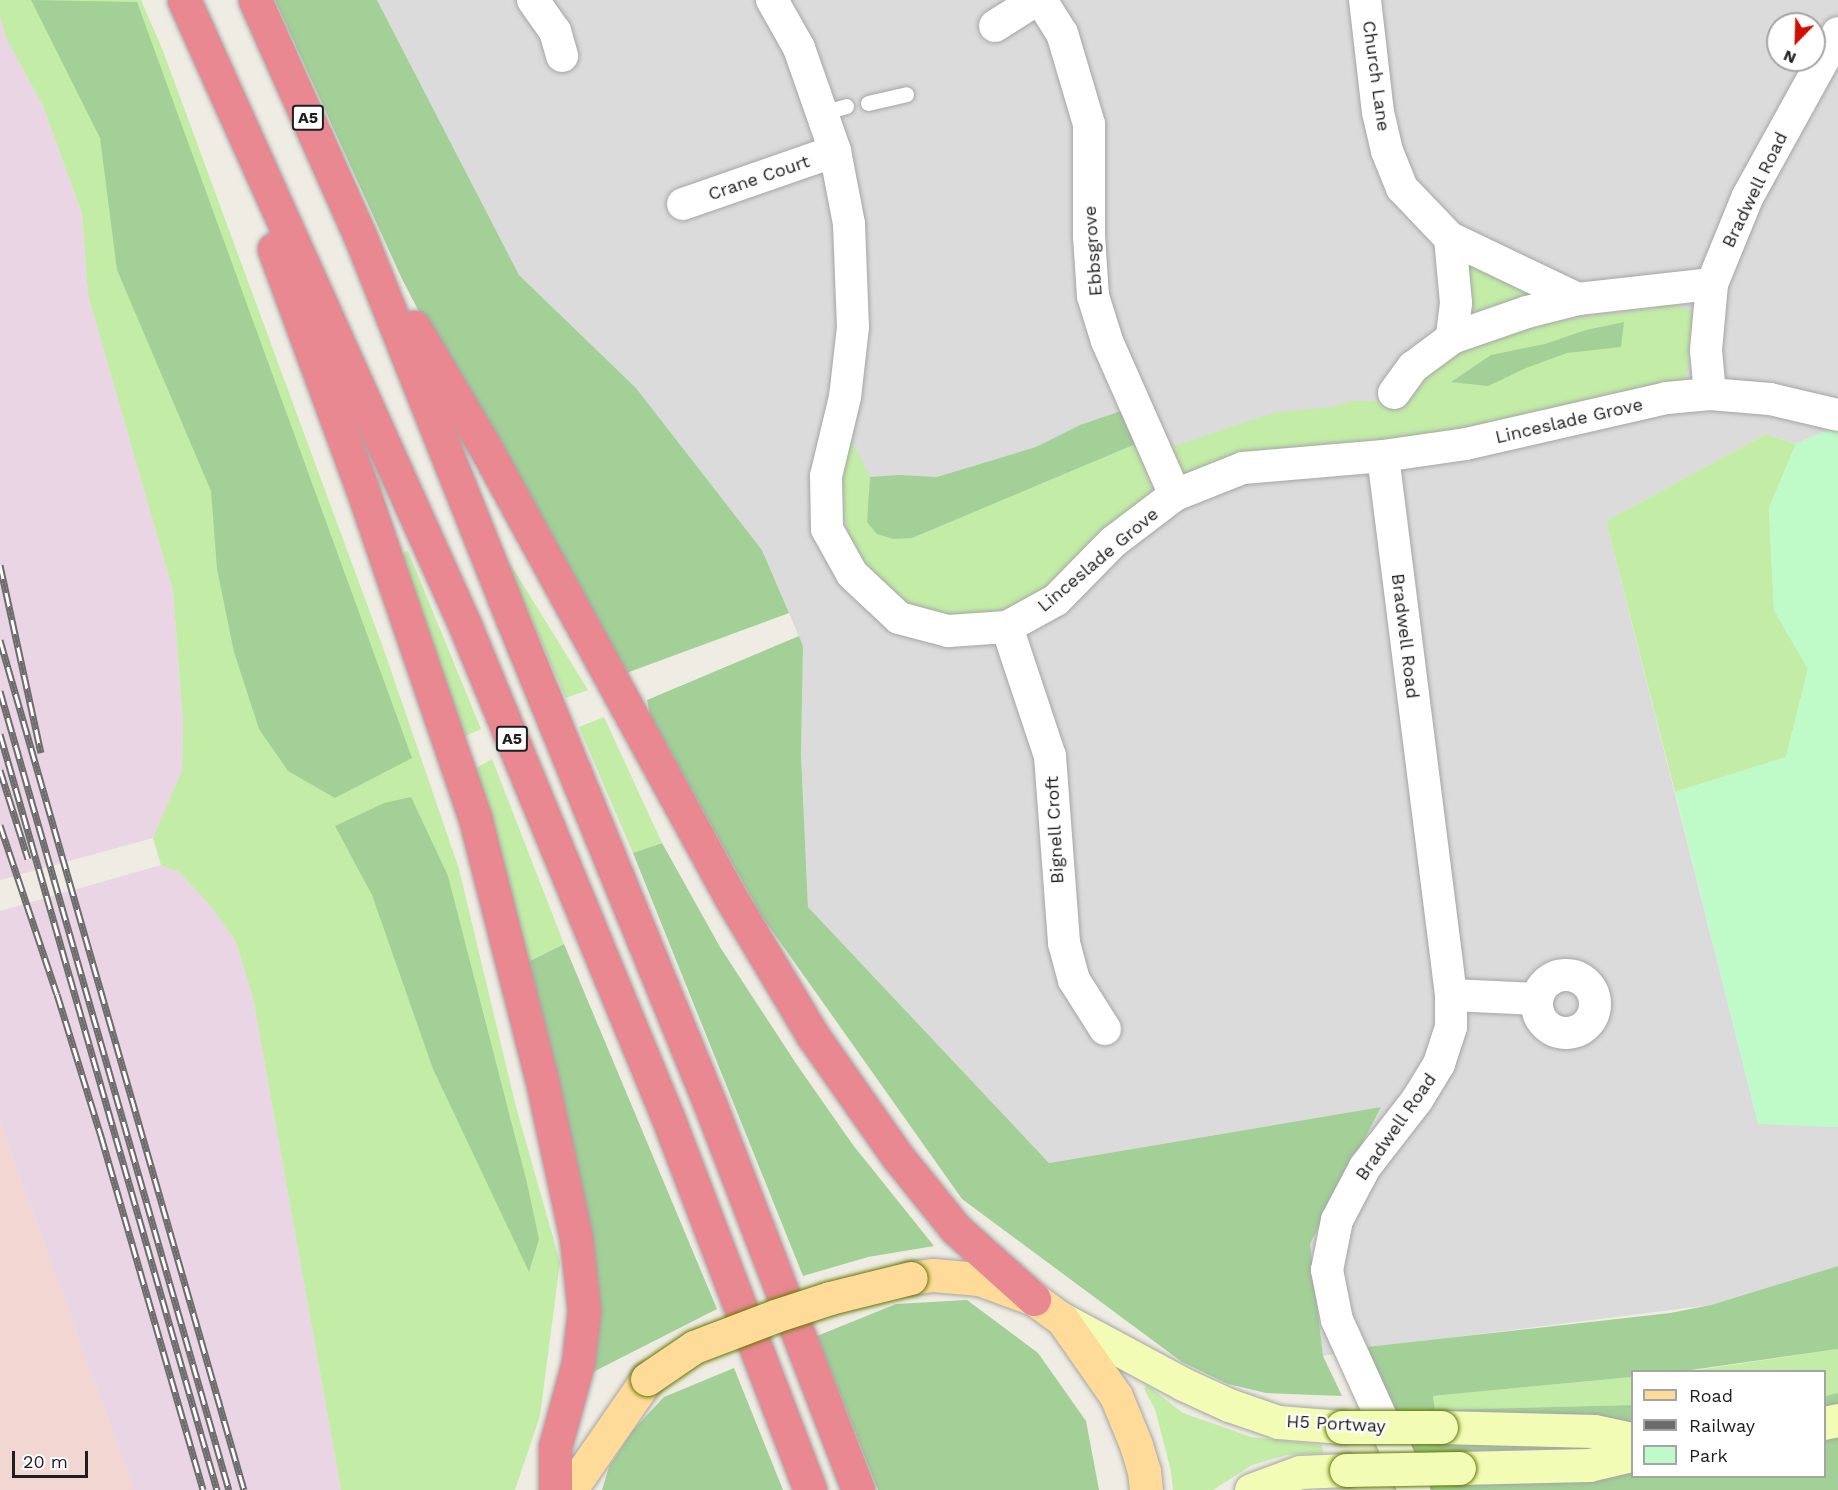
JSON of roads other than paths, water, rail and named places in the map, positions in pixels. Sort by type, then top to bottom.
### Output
[{"type":"highway","points":[[182,0],[362,488],[475,818],[535,1054],[576,1238],[584,1311],[578,1363],[555,1447],[555,1490]]},
{"type":"highway","name":"A5","points":[[182,0],[468,634],[668,1118],[810,1490]]},
{"type":"highway","name":"A5","points":[[255,0],[360,236],[509,612],[710,1104],[858,1490]]},
{"type":"highway","points":[[360,236],[484,447],[731,898],[813,1036],[897,1156],[956,1229],[1034,1299]]},
{"type":"main road","points":[[570,1490],[647,1379],[694,1347],[830,1298],[911,1278],[933,1275],[979,1279],[1034,1299],[1062,1319],[1116,1396],[1136,1445],[1144,1471],[1146,1490]]},
{"type":"street","points":[[533,0],[555,31],[562,56]]},
{"type":"street","name":"Linceslade Grove","points":[[772,0],[834,109],[836,151],[849,224],[853,327],[844,397],[826,476],[827,529],[852,574],[899,618],[948,631],[1007,627],[1056,600],[1113,542],[1175,495],[1244,468],[1383,456],[1466,444],[1667,398],[1710,394],[1770,399],[1837,410]]},
{"type":"street","points":[[995,26],[1036,0]]},
{"type":"street","name":"Ebbsgrove","points":[[1041,0],[1062,33],[1089,124],[1089,236],[1093,296],[1107,341],[1175,495]]},
{"type":"street","name":"Church Lane","points":[[1365,0],[1378,112],[1387,151],[1402,188],[1450,238],[1578,299]]},
{"type":"street","name":"Bradwell Road","points":[[1710,394],[1706,350],[1712,284],[1748,196],[1838,33]]},
{"type":"street","name":"Crane Court","points":[[683,204],[836,151]]},
{"type":"street","points":[[1450,238],[1456,303],[1452,338]]},
{"type":"street","points":[[1394,393],[1413,367],[1452,338],[1527,312],[1578,299],[1712,284]]},
{"type":"street","name":"Bradwell Road","points":[[1383,456],[1451,995],[1451,1027],[1439,1064],[1417,1100],[1365,1167],[1337,1220],[1327,1270],[1338,1320],[1414,1490]]},
{"type":"street","name":"Bignell Croft","points":[[1007,627],[1050,756],[1064,943],[1074,980],[1106,1029]]},
{"type":"street","points":[[1451,995],[1537,999]]},
{"type":"street","name":"H5 Portway","points":[[1062,1319],[1183,1384],[1229,1405],[1278,1422],[1342,1427],[1594,1431],[1631,1439]]},
{"type":"street","points":[[1251,1490],[1300,1472],[1589,1465],[1631,1455]]},
{"type":"lane","points":[[868,102],[906,94]]},
{"type":"railway","points":[[0,565],[41,753]]},
{"type":"railway","points":[[0,640],[244,1490]]},
{"type":"railway","points":[[0,691],[229,1490]]},
{"type":"railway","points":[[0,734],[217,1490]]},
{"type":"railway","points":[[0,770],[28,859]]},
{"type":"railway","points":[[0,825],[57,994],[101,1136],[203,1490]]}]
